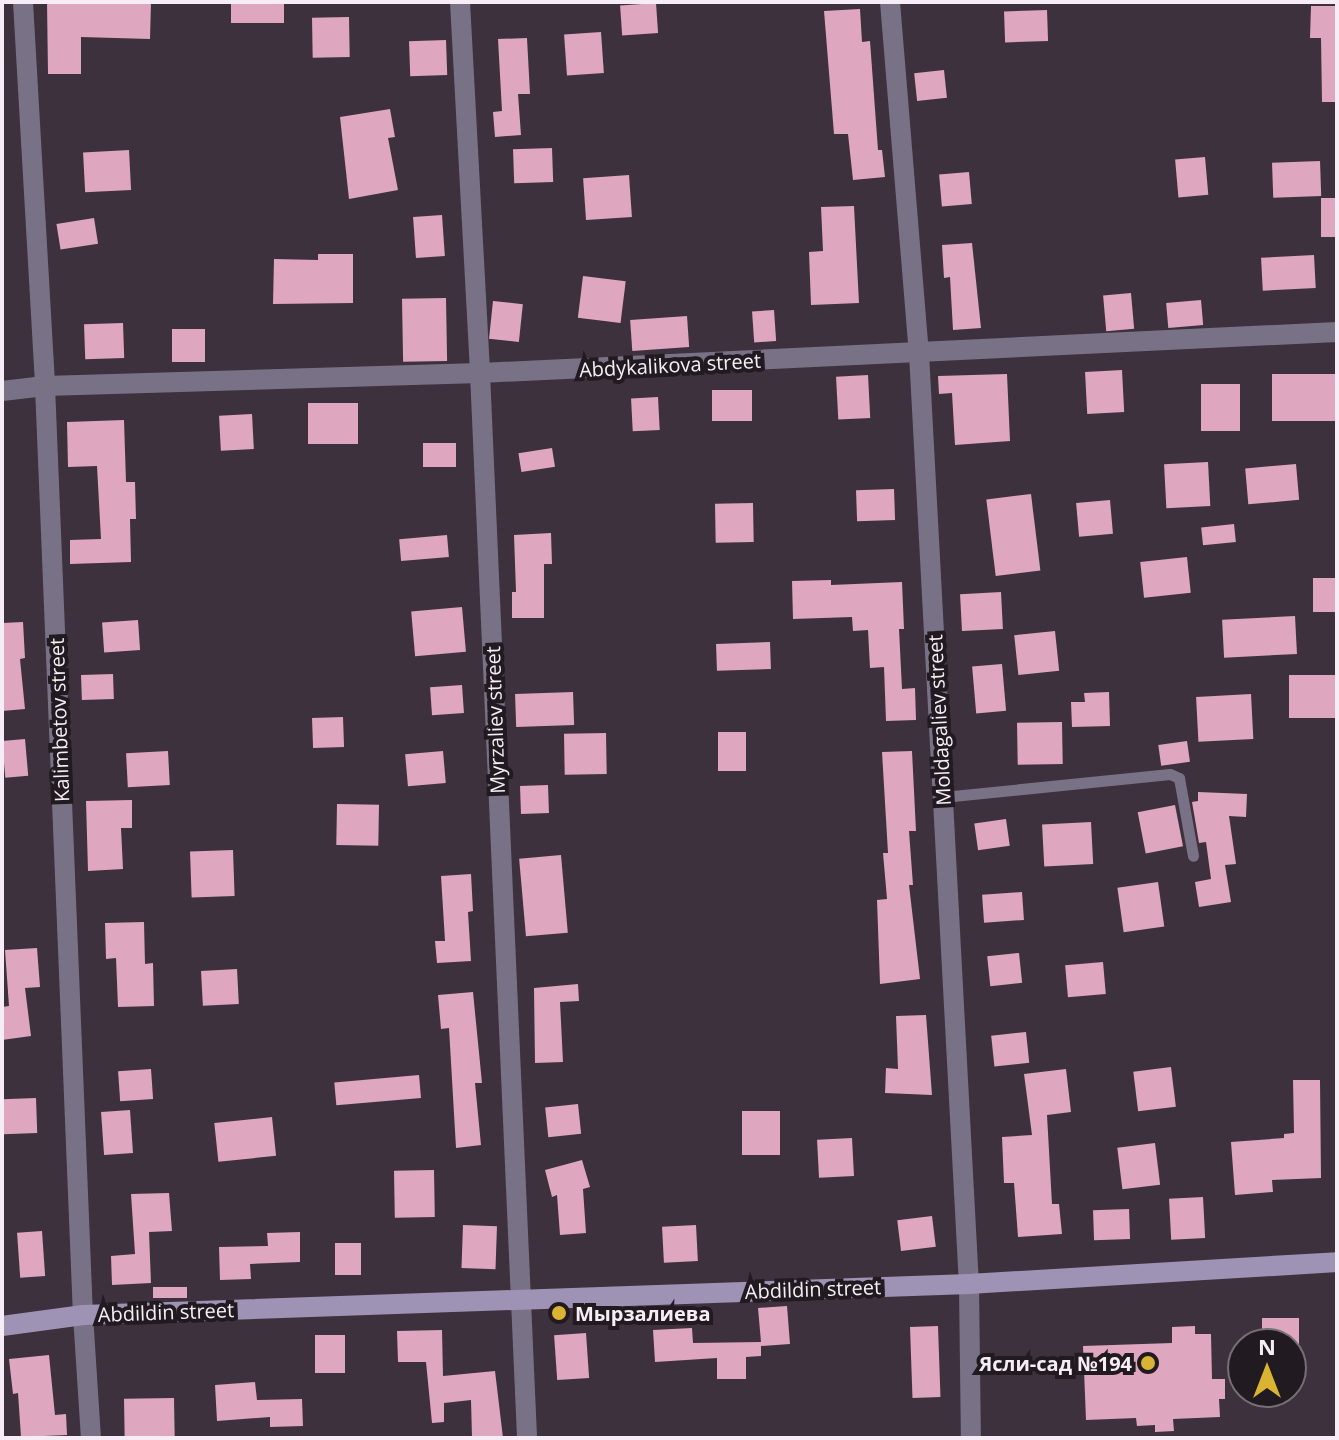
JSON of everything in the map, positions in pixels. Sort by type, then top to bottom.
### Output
[{"type":"main road","name":"Abdildin street","points":[[2,1326],[83,1315],[969,1284],[1337,1262]]},
{"type":"street","name":"Kalimbetov street","points":[[23,2],[45,386],[83,1315],[91,1438]]},
{"type":"street","name":"Myrzaliev street","points":[[460,2],[480,373],[527,1438]]},
{"type":"street","name":"Moldagaliev street","points":[[890,2],[919,353],[969,1284],[971,1438]]},
{"type":"street","name":"Abdykalikova street","points":[[2,391],[45,386],[480,373],[1337,332]]},
{"type":"lane","points":[[943,797],[1170,774],[1179,778],[1193,856]]},
{"type":"building","points":[[47,2],[151,2],[150,39],[81,37],[81,74],[48,74]]},
{"type":"building","points":[[231,2],[284,2],[284,23],[231,23]]},
{"type":"building","points":[[656,3],[658,33],[622,35],[620,6]]},
{"type":"building","points":[[1311,6],[1337,6],[1337,102],[1322,102],[1321,38],[1310,38]]},
{"type":"building","points":[[860,9],[862,42],[870,41],[878,150],[882,150],[885,177],[853,180],[848,134],[834,134],[824,11]]},
{"type":"building","points":[[1047,10],[1048,41],[1005,42],[1004,12]]},
{"type":"building","points":[[349,17],[350,57],[313,58],[312,18]]},
{"type":"building","points":[[601,32],[604,73],[567,75],[564,35]]},
{"type":"building","points":[[527,38],[530,94],[518,94],[521,135],[495,137],[493,112],[502,111],[498,39]]},
{"type":"building","points":[[446,40],[447,75],[410,76],[409,41]]},
{"type":"building","points":[[944,70],[947,98],[917,101],[914,73]]},
{"type":"building","points":[[390,109],[395,137],[388,138],[398,190],[349,199],[340,117]]},
{"type":"building","points":[[552,148],[553,182],[514,183],[513,149]]},
{"type":"building","points":[[129,150],[131,190],[85,192],[83,152]]},
{"type":"building","points":[[1205,157],[1208,195],[1178,197],[1175,160]]},
{"type":"building","points":[[1320,161],[1321,196],[1273,198],[1272,163]]},
{"type":"building","points":[[969,172],[972,204],[942,206],[939,175]]},
{"type":"building","points":[[629,175],[632,217],[586,220],[583,178]]},
{"type":"building","points":[[1321,198],[1337,198],[1337,237],[1321,237]]},
{"type":"building","points":[[854,206],[859,303],[811,305],[809,252],[823,251],[821,207]]},
{"type":"building","points":[[442,215],[445,256],[416,258],[413,217]]},
{"type":"building","points":[[94,218],[98,244],[61,250],[56,224]]},
{"type":"building","points":[[972,243],[981,328],[953,330],[950,277],[944,278],[942,245]]},
{"type":"building","points":[[318,254],[353,254],[353,303],[273,304],[274,259],[318,260]]},
{"type":"building","points":[[1314,255],[1316,288],[1263,291],[1261,258]]},
{"type":"building","points":[[583,276],[626,281],[621,323],[578,318]]},
{"type":"building","points":[[1131,293],[1134,329],[1106,331],[1103,295]]},
{"type":"building","points":[[446,298],[447,361],[403,362],[402,299]]},
{"type":"building","points":[[1201,300],[1203,325],[1168,328],[1166,303]]},
{"type":"building","points":[[493,301],[523,304],[519,342],[489,339]]},
{"type":"building","points":[[774,310],[776,341],[754,342],[752,312]]},
{"type":"building","points":[[687,316],[689,347],[632,351],[630,320]]},
{"type":"building","points":[[123,323],[124,358],[85,359],[84,324]]},
{"type":"building","points":[[172,329],[205,329],[205,362],[172,362]]},
{"type":"building","points":[[1122,370],[1124,412],[1087,414],[1085,372]]},
{"type":"building","points":[[1007,374],[1010,441],[955,445],[952,393],[939,394],[938,376]]},
{"type":"building","points":[[1272,374],[1337,374],[1337,421],[1272,421]]},
{"type":"building","points":[[868,375],[870,418],[838,420],[836,377]]},
{"type":"building","points":[[1201,384],[1240,384],[1240,431],[1201,431]]},
{"type":"building","points":[[712,390],[752,390],[752,421],[712,421]]},
{"type":"building","points":[[658,397],[660,430],[633,431],[631,398]]},
{"type":"building","points":[[308,403],[358,403],[358,444],[308,444]]},
{"type":"building","points":[[252,414],[254,449],[221,451],[219,416]]},
{"type":"building","points":[[124,420],[126,482],[135,482],[136,519],[130,519],[131,562],[70,564],[70,540],[101,539],[97,466],[68,467],[67,422]]},
{"type":"building","points":[[423,443],[456,443],[456,467],[423,467]]},
{"type":"building","points":[[552,448],[555,467],[521,472],[518,453]]},
{"type":"building","points":[[1208,462],[1210,506],[1166,508],[1164,464]]},
{"type":"building","points":[[1296,464],[1299,500],[1248,504],[1245,468]]},
{"type":"building","points":[[894,489],[895,520],[857,521],[856,490]]},
{"type":"building","points":[[1031,494],[1040,570],[996,576],[986,499]]},
{"type":"building","points":[[1110,500],[1113,534],[1079,537],[1076,503]]},
{"type":"building","points":[[753,503],[754,542],[716,543],[715,504]]},
{"type":"building","points":[[1234,524],[1236,542],[1203,545],[1201,527]]},
{"type":"building","points":[[551,533],[552,564],[544,564],[544,618],[512,618],[512,592],[516,592],[514,535]]},
{"type":"building","points":[[447,535],[449,557],[401,561],[399,539]]},
{"type":"building","points":[[1187,557],[1191,593],[1144,598],[1140,562]]},
{"type":"building","points":[[1313,578],[1337,578],[1337,612],[1313,612]]},
{"type":"building","points":[[831,580],[831,585],[902,582],[904,629],[899,629],[902,689],[915,688],[916,720],[886,721],[884,667],[870,668],[868,630],[853,631],[852,617],[793,619],[792,581]]},
{"type":"building","points":[[1001,592],[1003,629],[962,631],[960,594]]},
{"type":"building","points":[[462,607],[466,652],[415,656],[411,611]]},
{"type":"building","points":[[1295,616],[1297,654],[1224,658],[1222,620]]},
{"type":"building","points":[[138,620],[140,650],[104,652],[102,623]]},
{"type":"building","points":[[23,622],[25,658],[20,659],[25,709],[2,711],[2,623]]},
{"type":"building","points":[[1055,631],[1059,671],[1018,675],[1014,635]]},
{"type":"building","points":[[770,642],[771,669],[717,671],[716,644]]},
{"type":"building","points":[[1002,664],[1006,711],[976,713],[972,667]]},
{"type":"building","points":[[113,674],[114,699],[82,700],[81,675]]},
{"type":"building","points":[[1289,675],[1337,675],[1337,718],[1289,718]]},
{"type":"building","points":[[462,685],[464,713],[432,715],[430,687]]},
{"type":"building","points":[[573,692],[574,725],[516,727],[515,694]]},
{"type":"building","points":[[1109,692],[1110,726],[1072,727],[1071,702],[1085,702],[1084,693]]},
{"type":"building","points":[[1251,694],[1253,739],[1198,742],[1196,697]]},
{"type":"building","points":[[343,717],[344,747],[313,748],[312,718]]},
{"type":"building","points":[[1062,722],[1063,764],[1018,765],[1017,723]]},
{"type":"building","points":[[718,732],[746,732],[746,771],[718,771]]},
{"type":"building","points":[[606,733],[607,774],[565,775],[564,734]]},
{"type":"building","points":[[25,739],[28,776],[5,778],[2,741]]},
{"type":"building","points":[[1187,741],[1190,762],[1161,766],[1158,745]]},
{"type":"building","points":[[168,751],[170,785],[128,787],[126,753]]},
{"type":"building","points":[[443,751],[446,783],[408,786],[405,754]]},
{"type":"building","points":[[912,751],[916,831],[909,831],[913,885],[909,885],[920,979],[880,984],[877,900],[887,899],[883,853],[888,853],[882,752]]},
{"type":"building","points":[[548,785],[549,813],[521,814],[520,786]]},
{"type":"building","points":[[1198,792],[1247,794],[1246,817],[1229,816],[1236,864],[1225,865],[1231,902],[1199,907],[1195,882],[1211,879],[1206,842],[1199,843],[1192,802],[1198,801]]},
{"type":"building","points":[[132,800],[132,828],[121,828],[123,869],[88,871],[86,801]]},
{"type":"building","points":[[337,804],[379,805],[378,846],[336,845]]},
{"type":"building","points":[[1175,805],[1183,846],[1146,853],[1138,812]]},
{"type":"building","points":[[1006,819],[1010,846],[978,850],[974,823]]},
{"type":"building","points":[[1091,822],[1093,864],[1044,867],[1042,825]]},
{"type":"building","points":[[233,850],[235,896],[192,897],[190,852]]},
{"type":"building","points":[[561,855],[568,933],[526,936],[519,859]]},
{"type":"building","points":[[471,874],[473,911],[468,912],[471,961],[437,963],[435,941],[445,941],[441,876]]},
{"type":"building","points":[[1158,882],[1164,927],[1124,932],[1117,888]]},
{"type":"building","points":[[1022,892],[1024,920],[984,923],[982,895]]},
{"type":"building","points":[[144,922],[145,964],[153,963],[154,1006],[118,1007],[116,958],[106,959],[105,923]]},
{"type":"building","points":[[37,948],[40,987],[25,988],[31,1036],[2,1040],[2,1007],[9,1006],[5,950]]},
{"type":"building","points":[[1019,953],[1022,983],[990,986],[987,956]]},
{"type":"building","points":[[1103,962],[1106,994],[1068,997],[1065,965]]},
{"type":"building","points":[[237,969],[239,1004],[203,1006],[201,971]]},
{"type":"building","points":[[578,984],[579,1001],[560,1002],[563,1062],[535,1063],[534,988]]},
{"type":"building","points":[[473,992],[482,1083],[475,1083],[481,1145],[456,1148],[449,1028],[441,1029],[438,995]]},
{"type":"building","points":[[926,1015],[932,1095],[885,1093],[886,1068],[898,1069],[896,1016]]},
{"type":"building","points":[[1026,1032],[1029,1063],[994,1066],[991,1036]]},
{"type":"building","points":[[1171,1067],[1176,1107],[1138,1111],[1133,1072]]},
{"type":"building","points":[[151,1069],[153,1099],[120,1101],[118,1071]]},
{"type":"building","points":[[1066,1069],[1071,1112],[1047,1115],[1052,1204],[1059,1204],[1062,1234],[1018,1237],[1014,1183],[1004,1183],[1002,1137],[1032,1135],[1024,1074]]},
{"type":"building","points":[[419,1075],[421,1098],[336,1105],[334,1082]]},
{"type":"building","points":[[1293,1080],[1320,1080],[1321,1178],[1272,1180],[1273,1192],[1235,1195],[1231,1142],[1284,1138],[1284,1134],[1294,1133]]},
{"type":"building","points":[[36,1098],[37,1133],[3,1134],[2,1099]]},
{"type":"building","points":[[578,1104],[581,1134],[548,1137],[545,1107]]},
{"type":"building","points":[[130,1110],[133,1153],[104,1155],[101,1112]]},
{"type":"building","points":[[742,1111],[780,1111],[780,1155],[742,1155]]},
{"type":"building","points":[[272,1117],[276,1156],[218,1162],[214,1123]]},
{"type":"building","points":[[852,1138],[854,1176],[819,1178],[817,1140]]},
{"type":"building","points":[[1155,1143],[1160,1185],[1122,1189],[1117,1148]]},
{"type":"building","points":[[582,1160],[590,1187],[583,1189],[586,1233],[560,1235],[557,1195],[552,1197],[545,1170]]},
{"type":"building","points":[[434,1170],[435,1217],[395,1218],[394,1171]]},
{"type":"building","points":[[169,1193],[172,1231],[149,1232],[151,1283],[112,1285],[111,1256],[135,1254],[131,1194]]},
{"type":"building","points":[[1203,1197],[1205,1238],[1171,1240],[1169,1199]]},
{"type":"building","points":[[1129,1209],[1130,1239],[1094,1240],[1093,1210]]},
{"type":"building","points":[[932,1216],[936,1247],[901,1251],[897,1220]]},
{"type":"building","points":[[463,1225],[497,1226],[495,1269],[461,1268]]},
{"type":"building","points":[[696,1225],[698,1261],[664,1263],[662,1227]]},
{"type":"building","points":[[42,1231],[45,1276],[20,1278],[17,1233]]},
{"type":"building","points":[[300,1232],[300,1262],[250,1264],[251,1279],[220,1280],[219,1247],[268,1246],[267,1233]]},
{"type":"building","points":[[335,1243],[361,1243],[361,1275],[335,1275]]},
{"type":"building","points":[[153,1287],[187,1287],[187,1298],[153,1298]]},
{"type":"building","points":[[787,1306],[790,1344],[761,1346],[761,1356],[746,1357],[746,1379],[717,1379],[717,1358],[655,1362],[653,1330],[692,1328],[693,1343],[761,1342],[758,1308]]},
{"type":"building","points":[[1262,1318],[1299,1318],[1299,1328],[1262,1328]]},
{"type":"building","points":[[938,1326],[940,1397],[912,1398],[910,1327]]},
{"type":"building","name":"Ясли-сад №194","points":[[1195,1326],[1195,1334],[1211,1334],[1212,1379],[1225,1379],[1225,1399],[1219,1399],[1220,1417],[1173,1419],[1174,1431],[1155,1432],[1155,1425],[1137,1426],[1136,1418],[1086,1420],[1083,1346],[1172,1343],[1172,1327]]},
{"type":"building","points":[[442,1330],[443,1376],[495,1371],[503,1438],[472,1438],[471,1400],[444,1403],[444,1422],[432,1423],[426,1362],[398,1362],[397,1331]]},
{"type":"building","points":[[586,1333],[589,1378],[557,1380],[554,1335]]},
{"type":"building","points":[[315,1335],[345,1335],[345,1373],[315,1373]]},
{"type":"building","points":[[49,1355],[55,1415],[66,1414],[67,1435],[21,1437],[18,1393],[13,1394],[9,1359]]},
{"type":"building","points":[[255,1382],[257,1400],[302,1399],[303,1426],[270,1427],[270,1417],[217,1421],[215,1385]]},
{"type":"building","points":[[174,1398],[175,1438],[125,1438],[124,1399]]},
{"type":"place","name":"Мырзалиева","points":[[559,1313]]},
{"type":"place","name":"Ясли-сад №194","points":[[1148,1363]]}]
